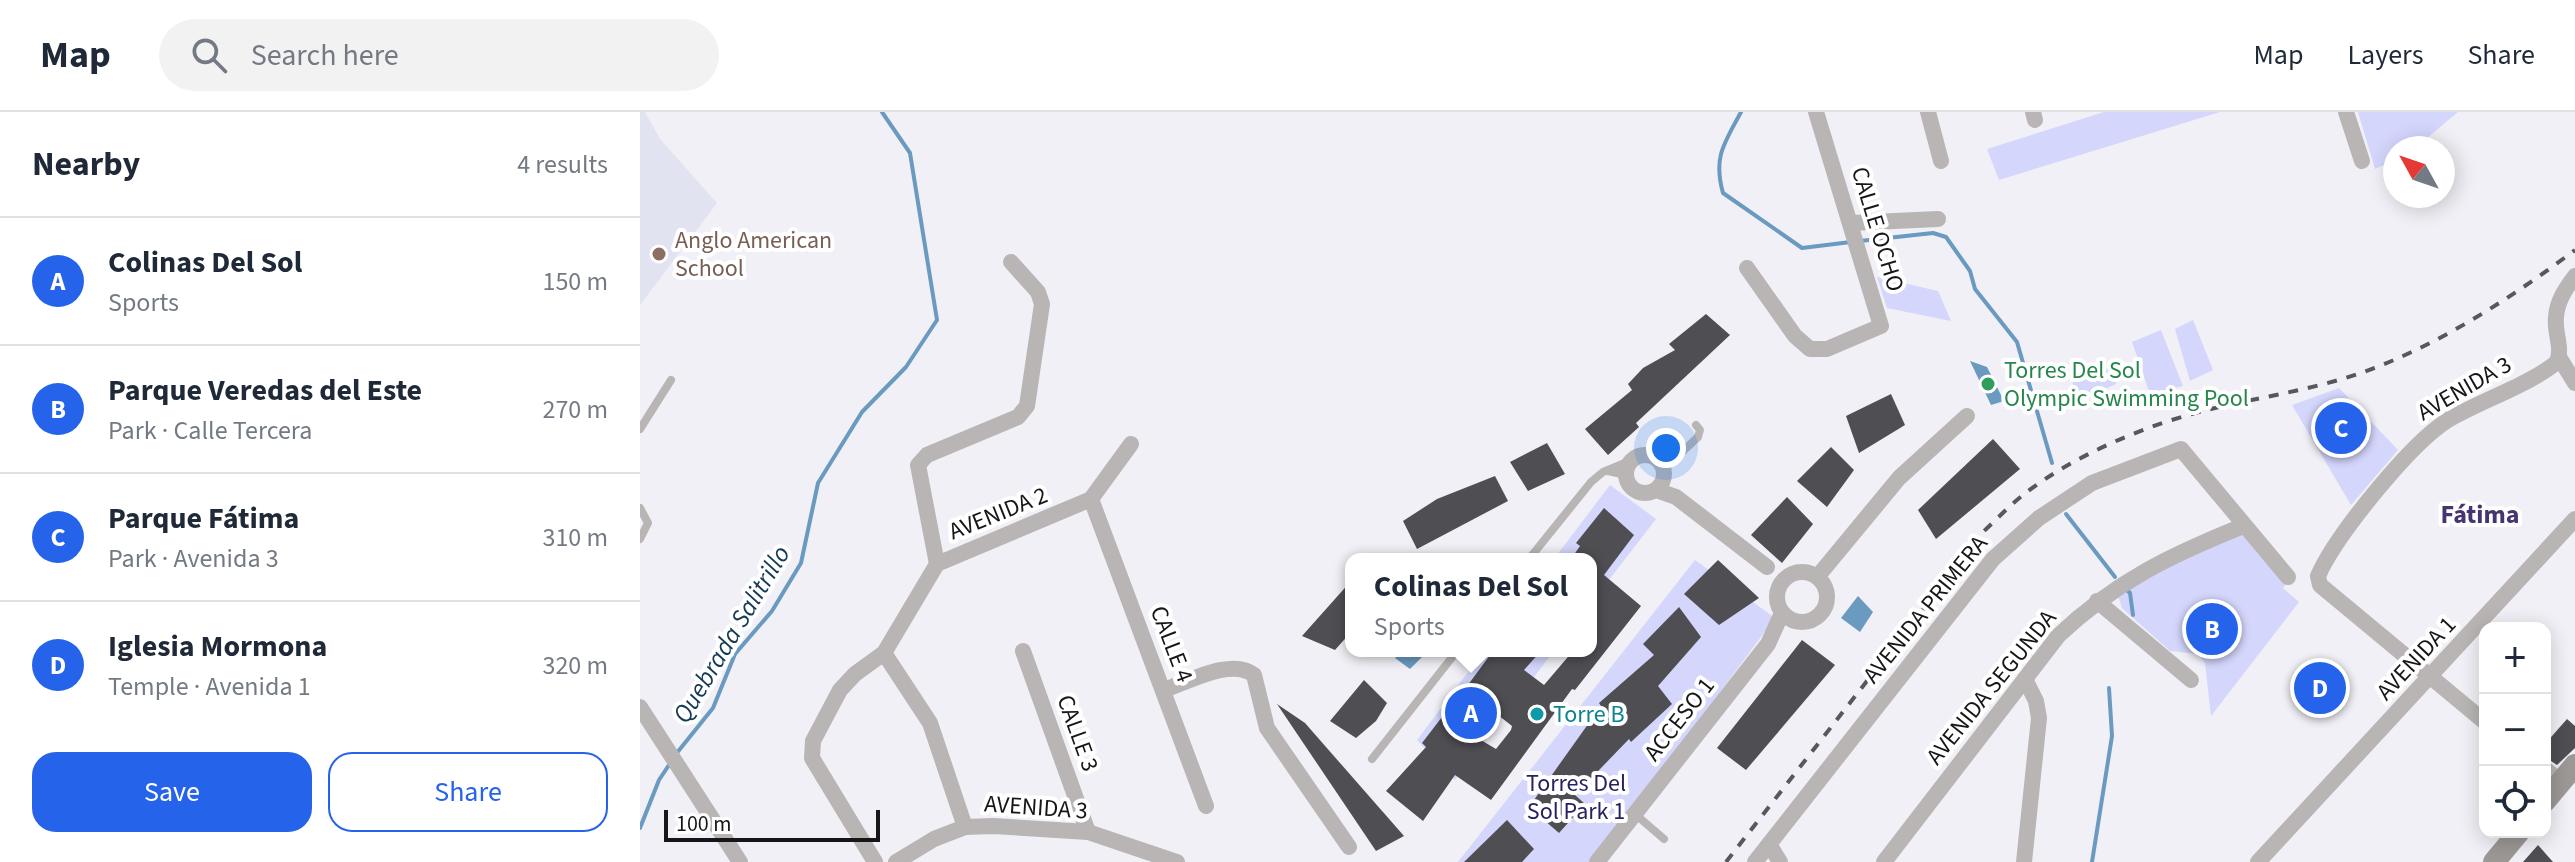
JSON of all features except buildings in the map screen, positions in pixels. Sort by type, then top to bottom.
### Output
[{"type":"street","name":"CALLE OCHO","points":[[1747,268],[1801,342],[1817,351],[1881,326],[1816,112]]},
{"type":"street","points":[[1928,112],[1941,161]]},
{"type":"street","points":[[2346,112],[2362,161]]},
{"type":"street","points":[[1855,235],[1938,219]]},
{"type":"street","points":[[937,564],[918,473],[921,459],[1018,417],[1027,406],[1042,304],[1038,292],[1011,262]]},
{"type":"street","points":[[2575,276],[2560,299],[2555,318],[2559,357],[2575,383]]},
{"type":"street","name":"AVENIDA 3","points":[[2430,679],[2320,585],[2318,576],[2334,547],[2423,439],[2487,398],[2551,367],[2559,357]]},
{"type":"street","points":[[1818,576],[1899,478],[1967,416]]},
{"type":"street","points":[[1091,499],[1131,444]]},
{"type":"street","name":"AVENIDA PRIMERA","points":[[1755,862],[1993,559],[2036,520],[2092,483],[2162,453],[2183,450],[2243,526]]},
{"type":"street","points":[[1661,479],[1649,493],[1634,490],[1629,468],[1646,455],[1654,457],[1661,479],[1676,497],[1767,567],[1790,574]]},
{"type":"street","name":"AVENIDA 2","points":[[875,862],[812,758],[810,750],[824,716],[840,690],[855,674],[884,653],[937,564],[1091,499]]},
{"type":"street","name":"CALLE 4","points":[[1091,499],[1206,806]]},
{"type":"street","name":"AVENIDA 1","points":[[2258,862],[2575,519]]},
{"type":"street","points":[[2243,526],[2288,577]]},
{"type":"street","name":"AVENIDA SEGUNDA","points":[[1884,862],[2058,636],[2097,601],[2136,573],[2243,526]]},
{"type":"street","points":[[1767,567],[1778,588],[1777,597],[1790,617],[1812,620],[1827,604],[1827,589],[1818,576],[1800,571],[1790,574],[1778,588]]},
{"type":"street","points":[[2097,601],[2191,680]]},
{"type":"street","name":"ACCESO 1","points":[[1597,862],[1790,617]]},
{"type":"street","name":"CALLE 3","points":[[1023,651],[1088,832]]},
{"type":"street","points":[[884,653],[930,723],[965,827]]},
{"type":"street","points":[[1164,690],[1231,668],[1247,669],[1254,675],[1267,728],[1291,769],[1349,847]]},
{"type":"street","points":[[2024,862],[2039,718],[2036,701],[2025,679]]},
{"type":"street","points":[[2430,679],[2479,717]]},
{"type":"street","points":[[640,707],[740,862]]},
{"type":"street","name":"AVENIDA 3","points":[[896,862],[934,839],[965,827],[1088,832],[1177,862]]},
{"type":"street","points":[[1769,844],[1780,862]]},
{"type":"lane","points":[[640,429],[671,380]]},
{"type":"lane","points":[[1661,479],[1698,437],[1700,430],[1696,425]]},
{"type":"lane","points":[[1534,553],[1591,482],[1603,472],[1629,468]]},
{"type":"lane","points":[[1603,472],[1629,468]]},
{"type":"lane","points":[[640,508],[648,523],[640,539]]},
{"type":"lane","points":[[1372,759],[1452,657]]},
{"type":"lane","points":[[1635,814],[1664,839]]},
{"type":"shaded area","name":"Anglo American School","points":[[640,112],[645,112],[660,139],[717,203],[640,305]]},
{"type":"shaded area","name":"Torres Del Sol Olympic Swimming Pool","points":[[1970,361],[1987,367],[2004,401],[1991,405]]},
{"type":"shaded area","points":[[1858,596],[1873,612],[1860,632],[1841,618]]},
{"type":"shaded area","points":[[1396,657],[1422,657],[1410,669]]},
{"type":"shaded area","points":[[1470,698],[1490,708],[1469,728],[1454,717]]},
{"type":"green space","points":[[2104,112],[2220,112],[1999,180],[1987,149]]},
{"type":"green space","points":[[2358,112],[2458,112],[2429,136],[2383,136],[2383,165],[2375,169]]},
{"type":"green space","points":[[1877,277],[1938,291],[1951,321],[1887,308]]},
{"type":"green space","points":[[2193,320],[2213,370],[2190,381],[2175,329]]},
{"type":"green space","points":[[2161,330],[2183,386],[2150,394],[2132,342]]},
{"type":"green space","points":[[2117,366],[2116,384],[2081,400],[2071,380]]},
{"type":"green space","points":[[2339,388],[2398,450],[2351,505],[2292,405]]},
{"type":"green space","points":[[1610,485],[1656,519],[1597,595],[1597,553],[1559,553]]},
{"type":"green space","points":[[2244,534],[2287,583],[2283,588],[2299,602],[2211,716],[2205,663],[2198,654],[2170,651],[2122,608],[2118,596],[2180,557]]},
{"type":"green space","name":"Torres Del Sol Park 1","points":[[1695,560],[1775,618],[1594,862],[1458,862]]},
{"type":"green space","points":[[1479,657],[1549,657],[1455,780],[1417,740]]},
{"type":"waterway","name":"Quebrada Salitrillo","points":[[676,754],[713,708],[735,654],[772,611],[801,563],[818,483],[862,412],[906,367],[937,320],[910,153],[882,112]]},
{"type":"waterway","points":[[1741,112],[1722,151],[1719,170],[1723,193],[1802,248],[1851,242]]},
{"type":"waterway","points":[[1860,241],[1933,233],[1946,237],[1970,271],[1975,289],[2017,342],[2052,463]]},
{"type":"waterway","points":[[2066,514],[2115,577]]},
{"type":"waterway","points":[[2126,589],[2130,593],[2133,615]]},
{"type":"waterway","points":[[2092,862],[2112,736],[2109,688]]},
{"type":"waterway","name":"Quebrada Salitrillo","points":[[640,828],[659,780],[671,762]]},
{"type":"railway","points":[[1726,862],[1983,532],[2043,480],[2088,454],[2162,423],[2319,385],[2361,373],[2408,354],[2482,314],[2575,250]]},
{"type":"place","name":"Anglo American School","points":[[659,254]]},
{"type":"place","name":"Torres Del Sol Olympic Swimming Pool","points":[[1988,384]]},
{"type":"place","name":"Parque Fátima","points":[[2341,428]]},
{"type":"place","name":"Parque Veredas del Este","points":[[2212,629]]},
{"type":"place","name":"Iglesia Mormona","points":[[2320,688]]},
{"type":"place","name":"Colinas Del Sol","points":[[1471,713]]},
{"type":"place","name":"Torre B","points":[[1537,714]]},
{"type":"district","name":"Fátima","points":[[2480,514]]}]
